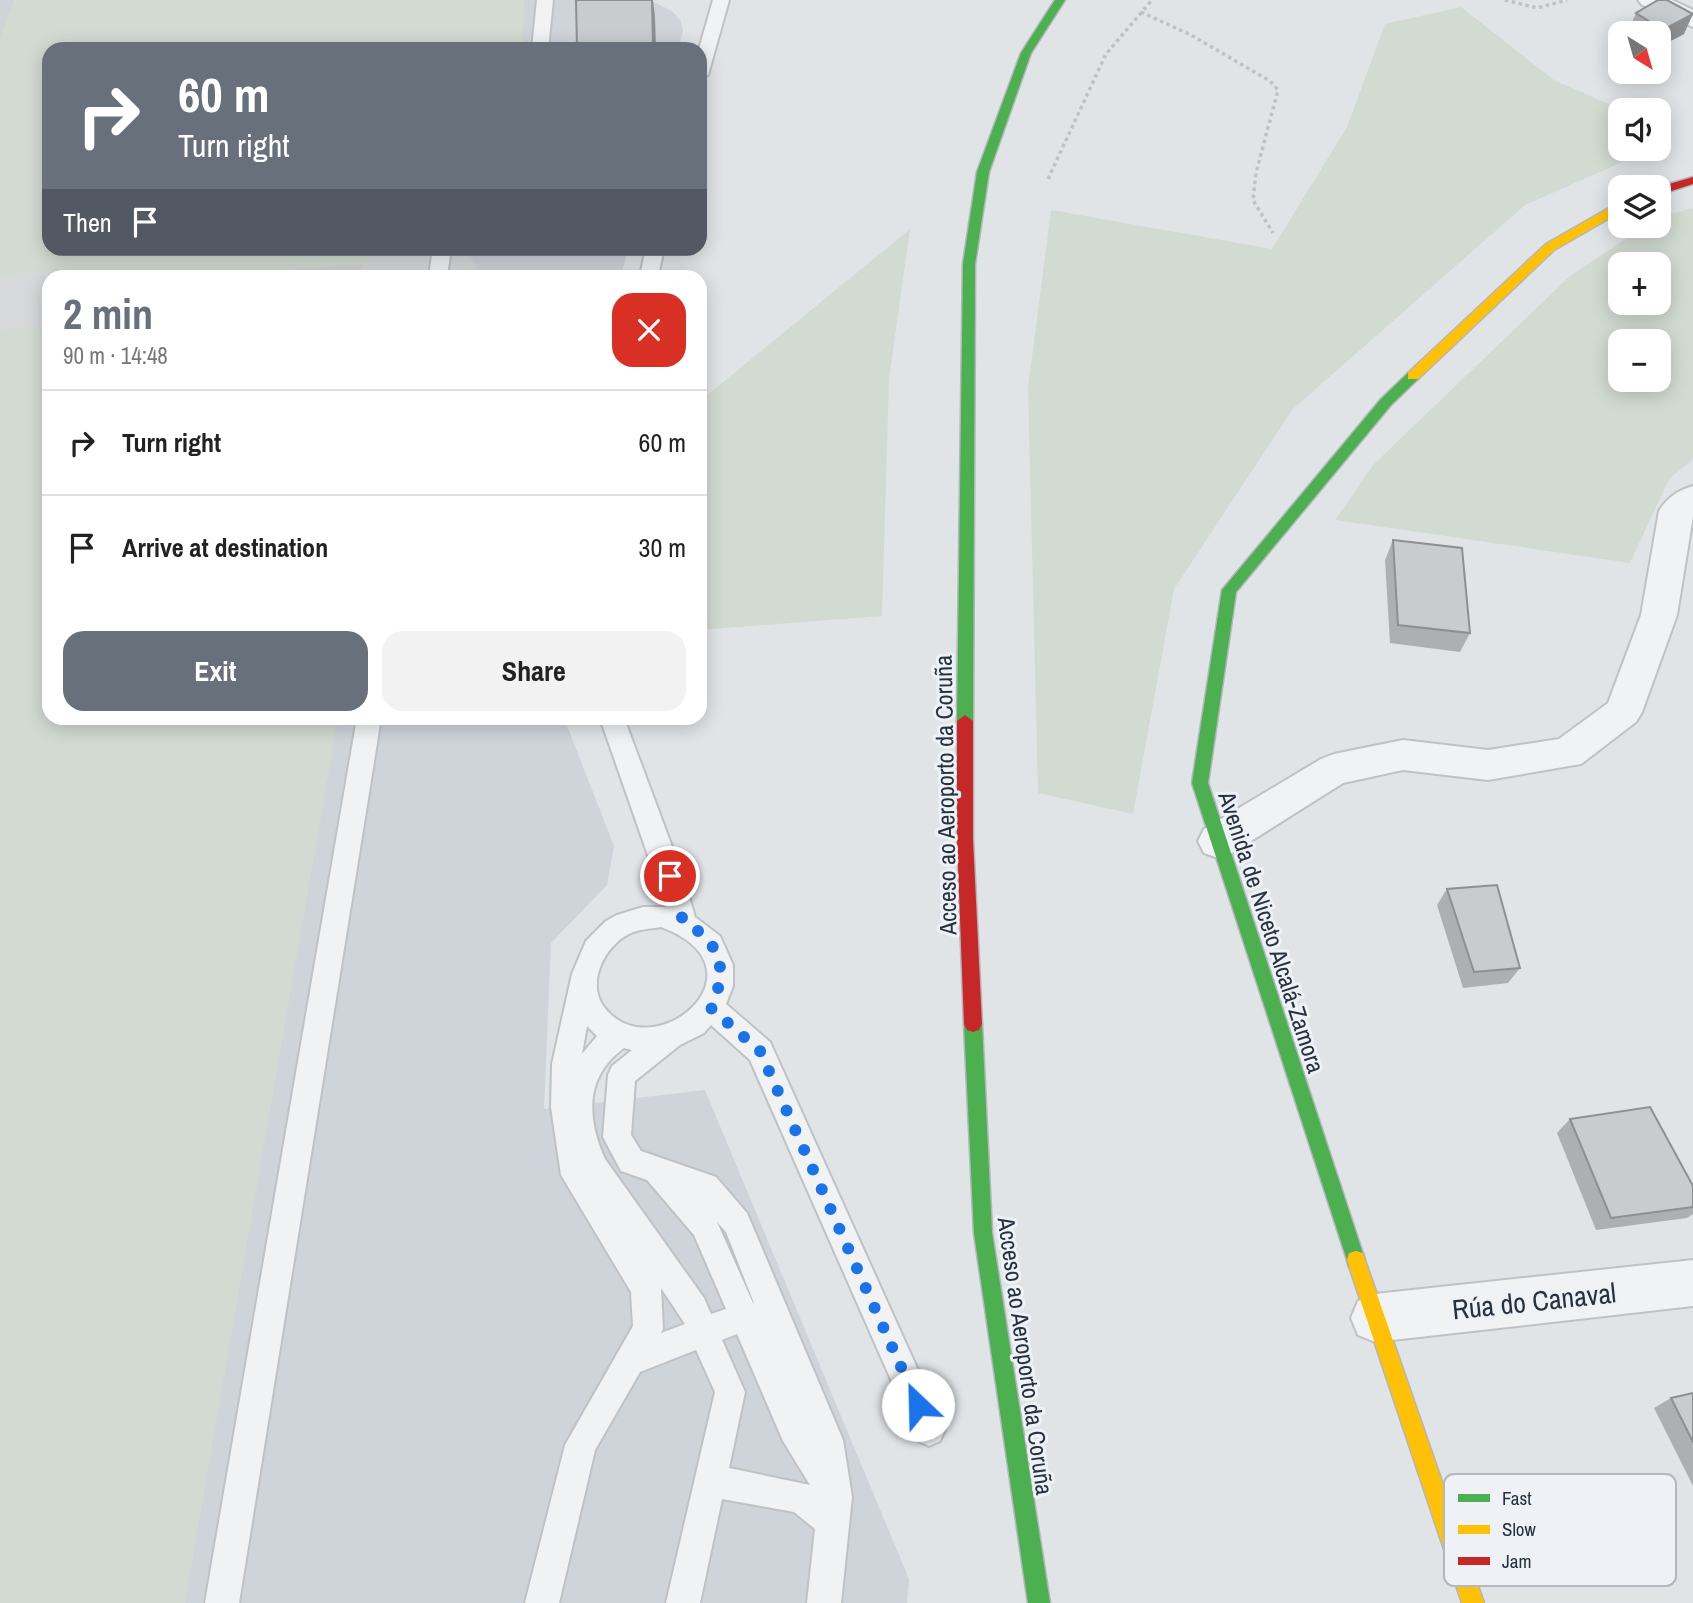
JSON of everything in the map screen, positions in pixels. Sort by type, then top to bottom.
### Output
[{"type":"highway","name":"Acceso ao Aeroporto da Coruña","points":[[1039,1603],[983,1233],[965,839],[966,483],[969,264],[983,172],[1026,53],[1060,0]]},
{"type":"highway","points":[[1671,187],[1693,180]]},
{"type":"highway","name":"Avenida de Niceto Alcalá-Zamora","points":[[1444,1519],[1375,1318],[1200,783],[1229,590],[1387,402],[1550,247],[1608,214]]},
{"type":"highway","name":"Avenida de Niceto Alcalá-Zamora","points":[[1467,1586],[1473,1603]]},
{"type":"street","points":[[1651,0],[1693,19]]},
{"type":"street","points":[[1218,841],[1334,770],[1403,755],[1488,765],[1568,753],[1623,712],[1659,615],[1676,511],[1693,498]]},
{"type":"street","name":"Rúa do Canaval","points":[[1375,1318],[1693,1283]]},
{"type":"lane","points":[[541,42],[545,0]]},
{"type":"lane","points":[[706,42],[714,3]]},
{"type":"lane","points":[[222,1603],[368,725]]},
{"type":"lane","points":[[615,725],[670,876],[683,921]]},
{"type":"lane","points":[[542,1603],[581,1445],[648,1329],[646,1288],[575,1175],[565,1107],[566,1064],[587,961],[599,943],[617,928],[637,919],[661,916],[683,921],[702,932],[715,947],[721,967],[720,988],[711,1008],[686,1030],[670,1036],[637,1039],[605,1027],[593,1014],[585,999],[583,982]]},
{"type":"lane","points":[[711,1008],[760,1051],[929,1430]]},
{"type":"lane","points":[[621,1035],[604,1047],[587,1068],[578,1104],[580,1134],[595,1169],[693,1309],[730,1392],[683,1603]]},
{"type":"lane","points":[[670,1036],[622,1075],[617,1137],[631,1161],[658,1173],[706,1187],[737,1223],[827,1440],[834,1510],[824,1603]]},
{"type":"lane","points":[[658,1173],[704,1225],[794,1430],[834,1510]]},
{"type":"lane","points":[[629,1361],[745,1316],[777,1324]]},
{"type":"lane","points":[[711,1481],[801,1497],[834,1510]]},
{"type":"path","points":[[1048,180],[1106,54],[1152,0]]},
{"type":"path","points":[[1505,0],[1537,8],[1567,0]]},
{"type":"path","points":[[1141,12],[1173,24],[1209,44],[1270,81],[1278,90],[1256,173],[1253,200],[1273,233]]},
{"type":"shaded area","points":[[0,0],[650,0],[672,11],[681,21],[683,31],[680,42],[42,42],[42,256],[626,256],[623,270],[42,270],[42,725],[567,725],[614,846],[607,885],[551,943],[544,1109],[705,1090],[909,1579],[907,1603],[0,1603]]},
{"type":"shaded area","points":[[14,0],[524,0],[522,42],[42,42],[42,256],[419,256],[419,261],[285,270],[42,270],[42,287],[0,290],[0,39]]},
{"type":"shaded area","points":[[1461,7],[1554,80],[1608,104],[1608,161],[1625,161],[1525,205],[1293,409],[1174,589],[1133,814],[1038,793],[1028,388],[1051,210],[1272,249],[1347,127],[1385,24]]},
{"type":"shaded area","points":[[1693,208],[1693,459],[1669,479],[1630,563],[1335,520],[1374,464],[1570,276],[1627,238],[1671,238],[1671,214]]},
{"type":"shaded area","points":[[910,229],[889,379],[882,616],[707,629],[707,395]]},
{"type":"shaded area","points":[[42,316],[42,725],[337,725],[185,1603],[0,1603],[0,319]]},
{"type":"building","points":[[576,0],[652,0],[653,42],[577,42]]},
{"type":"building","points":[[1658,0],[1667,0],[1693,14],[1671,26],[1671,21],[1649,21],[1636,13]]},
{"type":"building","points":[[1393,540],[1462,548],[1470,633],[1398,625]]},
{"type":"building","points":[[1497,885],[1520,968],[1474,972],[1447,889]]},
{"type":"building","points":[[1650,1107],[1693,1186],[1693,1207],[1611,1218],[1570,1119]]},
{"type":"building","points":[[1693,1393],[1693,1442],[1671,1398]]},
{"type":"taxiway","points":[[0,303],[42,300]]},
{"type":"traffic: fast","points":[[965,721],[969,264],[983,172],[1026,53],[1060,0]]},
{"type":"traffic: fast","points":[[1356,1260],[1200,783],[1229,590],[1386,402],[1413,376]]},
{"type":"traffic: fast","points":[[973,1024],[983,1233],[1039,1603]]},
{"type":"traffic: slow","points":[[1413,376],[1550,247],[1608,214]]},
{"type":"traffic: slow","points":[[1356,1260],[1444,1518]]},
{"type":"traffic: slow","points":[[1467,1586],[1473,1603]]},
{"type":"traffic: jam","points":[[1671,187],[1693,180]]},
{"type":"traffic: jam","points":[[965,721],[965,839],[973,1024]]},
{"type":"route","points":[[670,876],[683,921],[702,932],[715,947],[721,967],[720,988],[711,1008],[760,1051],[918,1405]]}]
